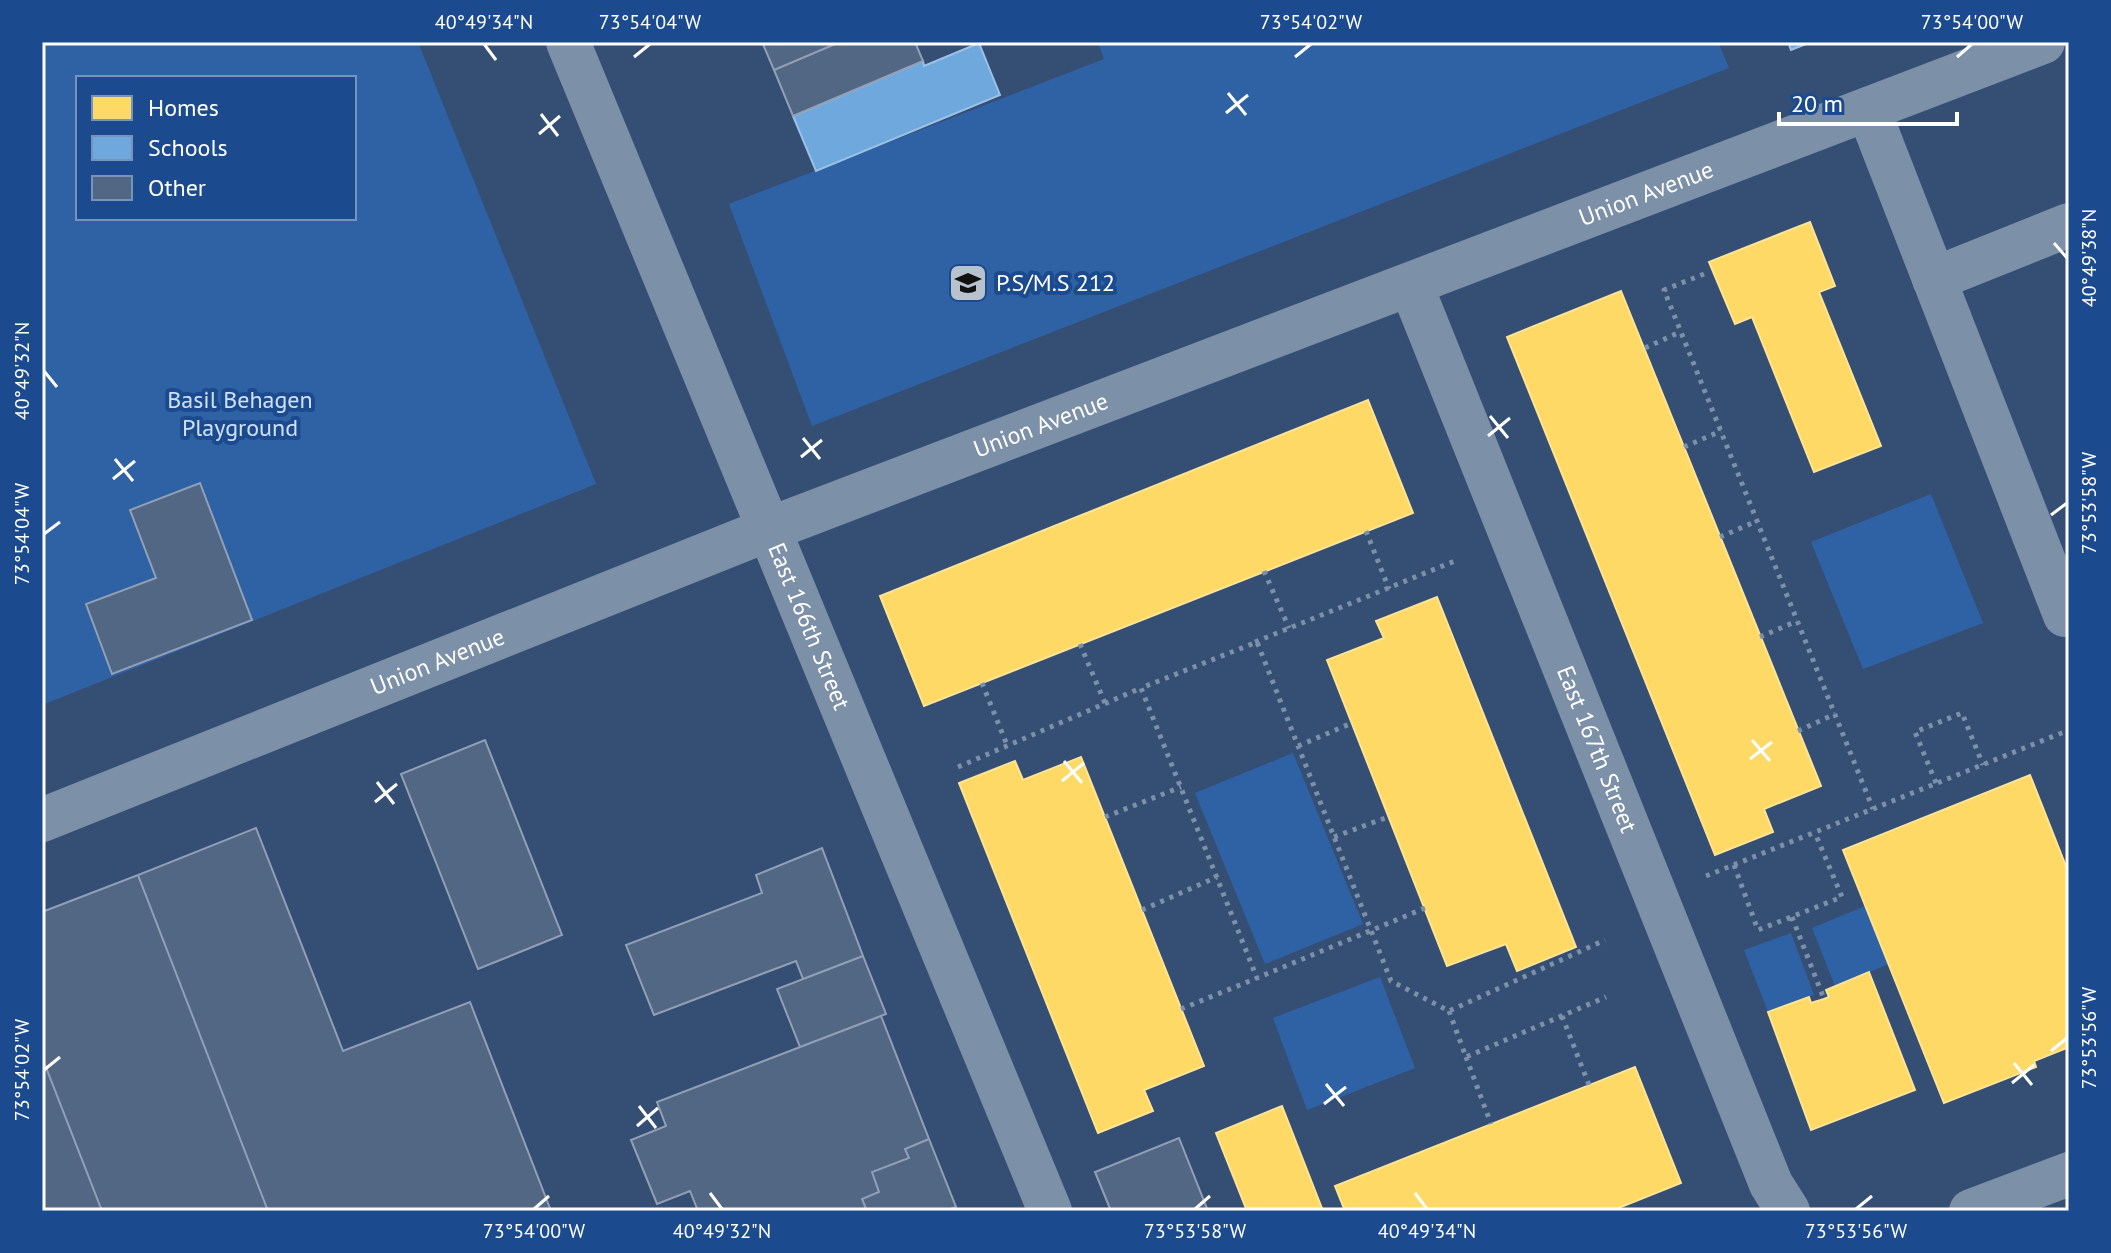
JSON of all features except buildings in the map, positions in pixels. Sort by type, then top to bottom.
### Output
[{"type":"street","name":"East 166th Street","points":[[568,42],[1050,1211]]},
{"type":"street","name":"Union Avenue","points":[[42,820],[767,530],[2043,42]]},
{"type":"street","points":[[1868,109],[2065,615]]},
{"type":"street","points":[[1934,279],[2069,225]]},
{"type":"street","name":"East 167th Street","points":[[1411,285],[1771,1184],[1788,1211]]},
{"type":"street","points":[[1971,1211],[2069,1174]]},
{"type":"path","points":[[1704,274],[1664,290],[1873,809]]},
{"type":"path","points":[[1645,348],[1680,332]]},
{"type":"path","points":[[1684,447],[1721,431]]},
{"type":"path","points":[[1720,537],[1757,521]]},
{"type":"path","points":[[1366,531],[1389,589]]},
{"type":"path","points":[[958,767],[1141,688],[1455,561]]},
{"type":"path","points":[[1264,571],[1289,628]]},
{"type":"path","points":[[1760,637],[1797,621]]},
{"type":"path","points":[[1252,644],[1257,642],[1391,981],[1449,1011],[1491,1124]]},
{"type":"path","points":[[1080,644],[1105,703]]},
{"type":"path","points":[[982,683],[1007,745]]},
{"type":"path","points":[[1141,688],[1257,978]]},
{"type":"path","points":[[1936,783],[1915,732],[1962,713],[1983,765]]},
{"type":"path","points":[[1798,731],[1835,714]]},
{"type":"path","points":[[1298,746],[1352,723]]},
{"type":"path","points":[[1706,876],[2069,730]]},
{"type":"path","points":[[1105,817],[1181,787]]},
{"type":"path","points":[[1334,837],[1388,817]]},
{"type":"path","points":[[1734,865],[1758,930],[1792,917],[1842,897],[1815,833]]},
{"type":"path","points":[[1142,910],[1217,877]]},
{"type":"path","points":[[1181,1009],[1425,908]]},
{"type":"path","points":[[1792,917],[1824,999]]},
{"type":"path","points":[[1449,1011],[1605,940]]},
{"type":"path","points":[[1466,1057],[1606,997]]},
{"type":"path","points":[[1562,1016],[1589,1085]]},
{"type":"green space","name":"Basil Behagen Playground","points":[[42,42],[418,42],[596,484],[42,705]]},
{"type":"green space","name":"P.S/M.S 212","points":[[1098,42],[1718,42],[1729,68],[812,426],[729,204],[1104,59]]},
{"type":"green space","points":[[1931,494],[1983,623],[1863,669],[1811,542]]},
{"type":"green space","points":[[1293,753],[1363,924],[1265,964],[1195,793]]},
{"type":"green space","points":[[1865,906],[1889,964],[1835,986],[1812,928]]},
{"type":"green space","points":[[1791,933],[1814,995],[1768,1012],[1744,950]]},
{"type":"green space","points":[[1380,977],[1415,1068],[1307,1110],[1273,1018]]},
{"type":"place","name":"P.S/M.S 212","points":[[968,283]]}]
